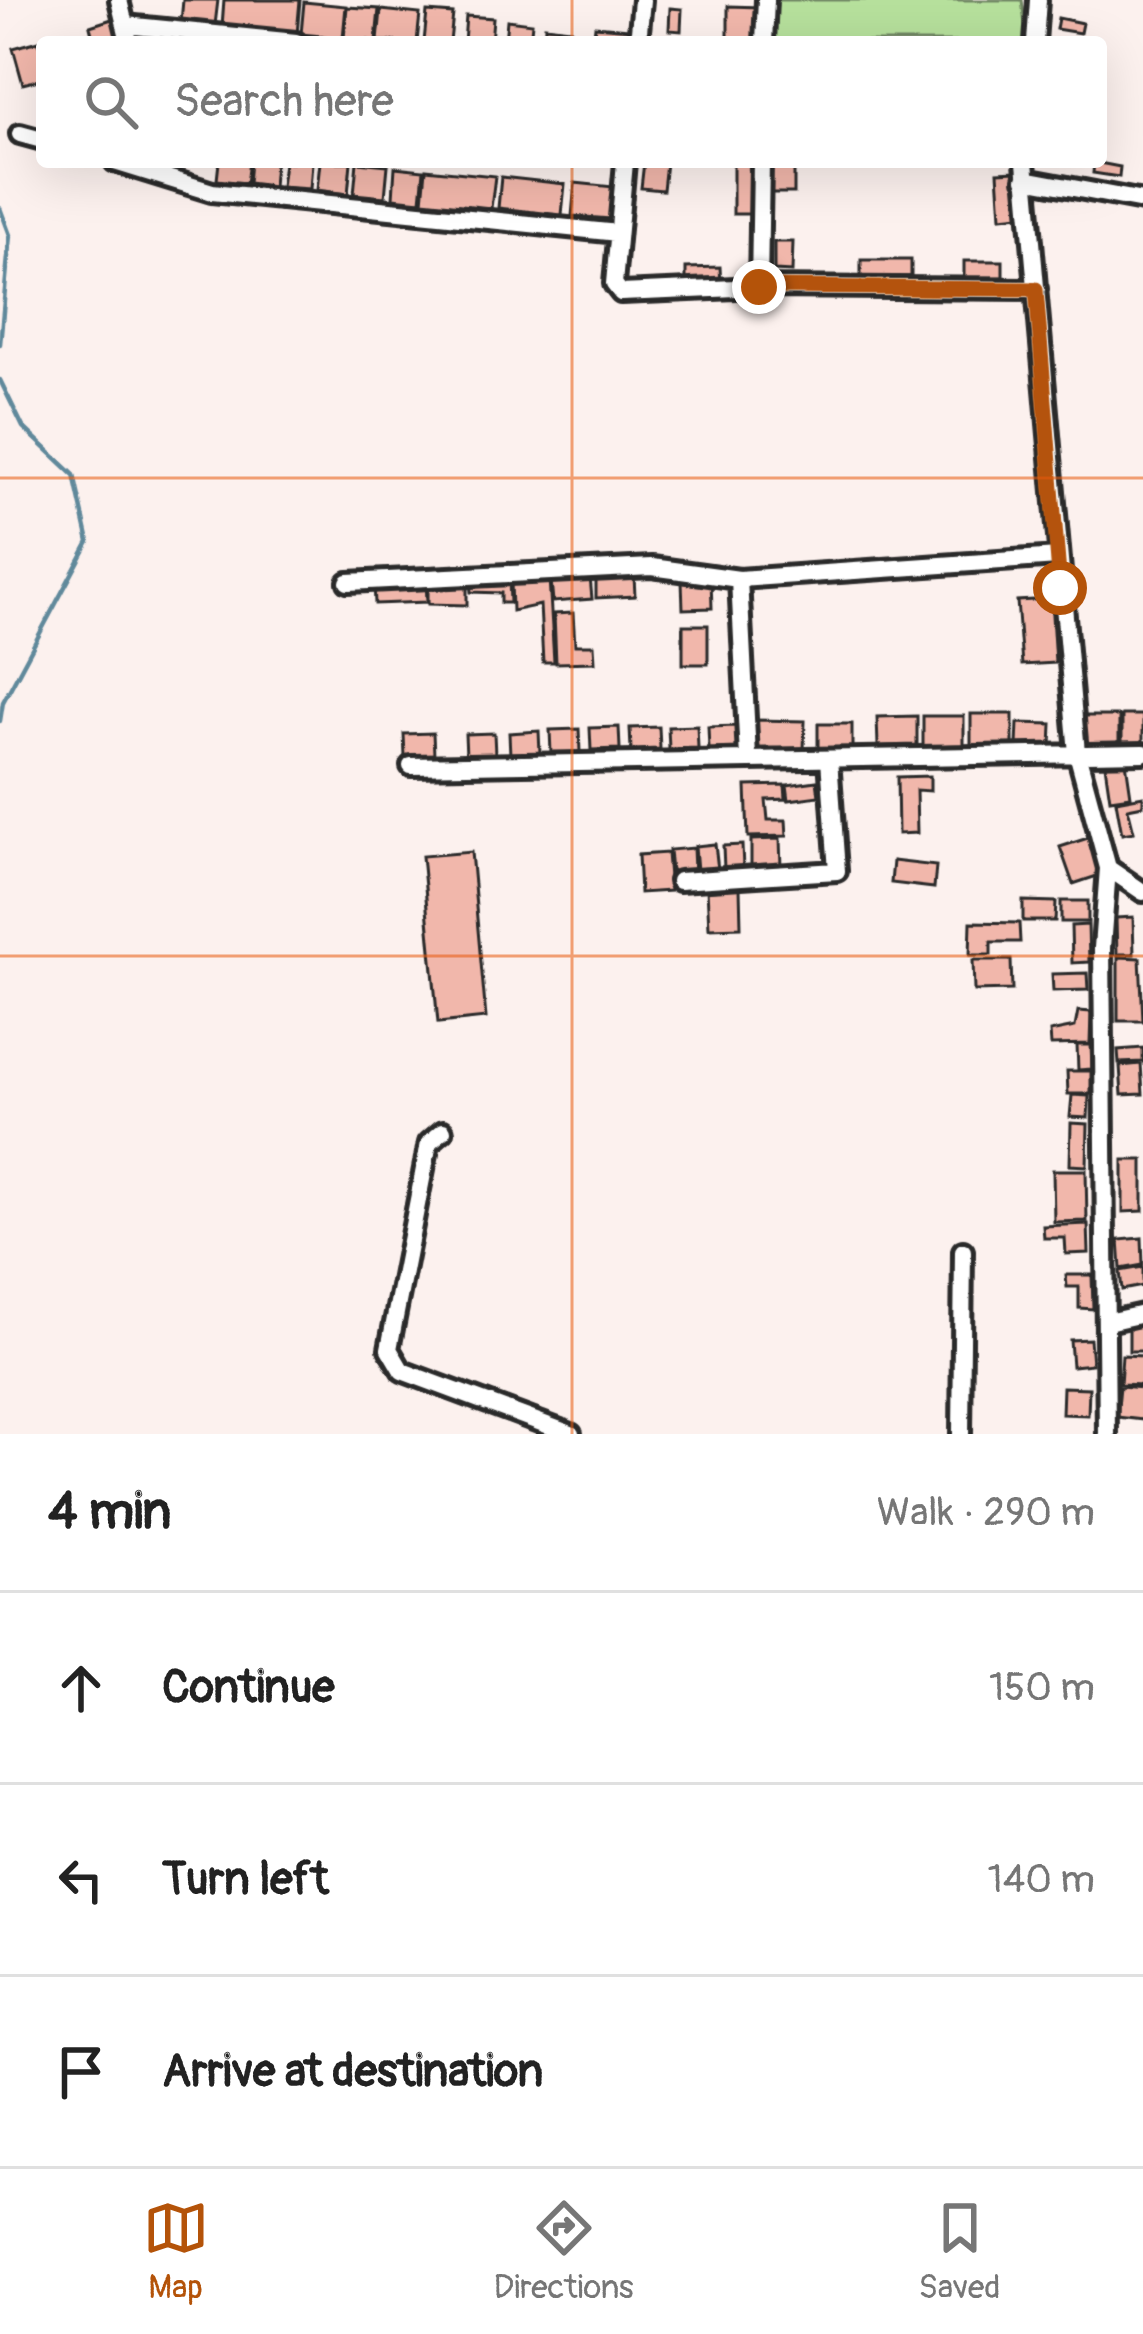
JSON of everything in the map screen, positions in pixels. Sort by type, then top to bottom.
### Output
[{"type":"street","points":[[119,0],[127,33],[183,36]]},
{"type":"street","points":[[639,36],[642,0]]},
{"type":"street","points":[[764,36],[766,0]]},
{"type":"street","points":[[1035,36],[1038,0]]},
{"type":"street","points":[[20,134],[36,138]]},
{"type":"street","points":[[624,168],[614,284],[621,293],[759,287],[1036,289]]},
{"type":"street","points":[[759,287],[761,168]]},
{"type":"street","points":[[161,169],[212,192],[618,233]]},
{"type":"street","points":[[1107,1434],[1102,948],[1108,868],[1077,752],[1025,171],[1143,201]]},
{"type":"street","points":[[348,582],[652,567],[739,579],[1058,557]]},
{"type":"street","points":[[739,579],[748,758]]},
{"type":"street","points":[[411,766],[1143,753]]},
{"type":"street","points":[[680,881],[837,872],[829,759]]},
{"type":"street","points":[[1108,868],[1143,892]]},
{"type":"street","points":[[443,1131],[429,1143],[389,1349],[402,1371],[571,1434]]},
{"type":"street","points":[[961,1434],[963,1251]]},
{"type":"street","points":[[1107,1322],[1143,1314]]},
{"type":"green space","points":[[774,0],[1022,0],[1026,36],[772,36]]},
{"type":"building","points":[[183,0],[218,0],[215,25],[181,22]]},
{"type":"building","points":[[224,0],[300,0],[297,34],[222,27]]},
{"type":"building","points":[[304,2],[346,6],[343,36],[301,34]]},
{"type":"building","points":[[728,6],[760,7],[759,36],[728,36]]},
{"type":"building","points":[[347,7],[379,9],[376,36],[344,36]]},
{"type":"building","points":[[670,8],[682,9],[681,31],[669,30]]},
{"type":"building","points":[[381,10],[420,14],[418,36],[378,36]]},
{"type":"building","points":[[427,12],[453,14],[451,36],[425,36]]},
{"type":"building","points":[[466,16],[493,18],[492,36],[464,36]]},
{"type":"building","points":[[1058,18],[1082,23],[1080,33],[1056,29]]},
{"type":"building","points":[[112,19],[117,36],[92,36],[90,26]]},
{"type":"building","points":[[507,20],[532,23],[531,36],[506,36]]},
{"type":"building","points":[[545,26],[571,29],[570,36],[544,36]]},
{"type":"building","points":[[595,26],[630,29],[629,36],[594,36]]},
{"type":"building","points":[[36,42],[36,81],[23,84],[13,48]]},
{"type":"building","points":[[1107,164],[1120,167],[1119,177],[1093,173],[1093,168]]},
{"type":"building","points":[[218,168],[248,168],[246,183],[217,180]]},
{"type":"building","points":[[249,168],[274,168],[273,186],[248,183]]},
{"type":"building","points":[[283,168],[312,168],[310,189],[281,187]]},
{"type":"building","points":[[319,168],[350,168],[348,194],[317,190]]},
{"type":"building","points":[[356,168],[388,168],[385,197],[354,194]]},
{"type":"building","points":[[395,168],[424,170],[421,201],[393,198]]},
{"type":"building","points":[[643,168],[665,168],[663,190],[641,188]]},
{"type":"building","points":[[733,168],[756,168],[755,214],[733,214]]},
{"type":"building","points":[[770,168],[794,168],[794,193],[770,193]]},
{"type":"building","points":[[426,169],[495,176],[491,208],[423,201]]},
{"type":"building","points":[[1016,171],[1020,215],[1001,217],[998,172]]},
{"type":"building","points":[[501,177],[565,184],[562,215],[498,208]]},
{"type":"building","points":[[575,183],[614,187],[611,219],[572,216]]},
{"type":"building","points":[[774,242],[793,242],[792,272],[774,271]]},
{"type":"building","points":[[861,260],[911,260],[911,277],[861,277]]},
{"type":"building","points":[[964,261],[1003,261],[1003,277],[964,277]]},
{"type":"building","points":[[720,267],[721,285],[686,286],[686,268]]},
{"type":"building","points":[[634,576],[635,596],[596,598],[596,578]]},
{"type":"building","points":[[590,577],[592,599],[553,602],[551,580]]},
{"type":"building","points":[[549,578],[554,662],[543,662],[540,605],[512,611],[511,580]]},
{"type":"building","points":[[509,580],[510,603],[501,603],[501,593],[471,592],[470,581]]},
{"type":"building","points":[[711,580],[712,608],[683,609],[682,581]]},
{"type":"building","points":[[426,581],[427,602],[375,604],[374,583]]},
{"type":"building","points":[[428,581],[467,582],[467,605],[428,604]]},
{"type":"building","points":[[1051,599],[1055,663],[1022,665],[1017,601]]},
{"type":"building","points":[[573,613],[575,645],[594,645],[595,662],[556,663],[554,614]]},
{"type":"building","points":[[683,625],[708,625],[708,664],[683,664]]},
{"type":"building","points":[[971,714],[1013,714],[1013,745],[971,745]]},
{"type":"building","points":[[1122,715],[1143,715],[1143,743],[1122,743]]},
{"type":"building","points":[[917,716],[917,745],[878,746],[877,717]]},
{"type":"building","points":[[923,716],[964,716],[964,745],[923,746]]},
{"type":"building","points":[[1081,716],[1119,716],[1119,743],[1082,744]]},
{"type":"building","points":[[755,720],[805,721],[804,749],[755,748]]},
{"type":"building","points":[[1018,723],[1052,724],[1051,747],[1017,746]]},
{"type":"building","points":[[818,724],[852,724],[852,748],[818,748]]},
{"type":"building","points":[[697,726],[698,748],[669,749],[668,727]]},
{"type":"building","points":[[737,726],[739,748],[709,749],[708,727]]},
{"type":"building","points":[[619,727],[620,749],[591,750],[590,728]]},
{"type":"building","points":[[659,727],[660,749],[631,750],[630,728]]},
{"type":"building","points":[[579,729],[580,752],[551,753],[550,730]]},
{"type":"building","points":[[539,731],[540,754],[510,755],[509,733]]},
{"type":"building","points":[[433,733],[434,755],[405,757],[404,734]]},
{"type":"building","points":[[494,733],[495,755],[466,756],[465,734]]},
{"type":"building","points":[[1125,755],[1131,796],[1110,799],[1104,758]]},
{"type":"building","points":[[930,776],[930,791],[916,790],[917,833],[898,834],[897,777]]},
{"type":"building","points":[[817,781],[819,796],[789,800],[787,785]]},
{"type":"building","points":[[785,785],[786,799],[766,800],[768,820],[786,820],[787,836],[748,837],[746,786]]},
{"type":"building","points":[[1143,796],[1143,805],[1128,808],[1134,832],[1122,834],[1116,801]]},
{"type":"building","points":[[1088,838],[1100,875],[1073,884],[1060,847]]},
{"type":"building","points":[[780,839],[781,867],[751,868],[751,840]]},
{"type":"building","points":[[715,844],[718,870],[697,871],[695,846]]},
{"type":"building","points":[[742,845],[743,869],[724,869],[723,846]]},
{"type":"building","points":[[693,848],[694,871],[671,873],[669,850]]},
{"type":"building","points":[[471,852],[486,1018],[438,1023],[422,856]]},
{"type":"building","points":[[667,853],[670,891],[640,893],[638,855]]},
{"type":"building","points":[[893,861],[936,866],[934,888],[891,883]]},
{"type":"building","points":[[740,888],[741,927],[709,928],[707,889]]},
{"type":"building","points":[[1023,901],[1056,902],[1055,921],[1023,921]]},
{"type":"building","points":[[1061,901],[1088,901],[1088,922],[1061,922]]},
{"type":"building","points":[[1133,917],[1134,954],[1117,954],[1116,918]]},
{"type":"building","points":[[971,922],[1019,923],[1020,942],[991,942],[991,955],[970,955]]},
{"type":"building","points":[[1088,925],[1089,962],[1072,963],[1071,926]]},
{"type":"building","points":[[1118,957],[1140,958],[1143,1021],[1118,1021]]},
{"type":"building","points":[[973,960],[1011,960],[1012,990],[974,991]]},
{"type":"building","points":[[1087,973],[1088,990],[1053,991],[1052,974]]},
{"type":"building","points":[[1078,1011],[1091,1012],[1090,1044],[1051,1045],[1050,1032],[1075,1027]]},
{"type":"building","points":[[1077,1045],[1091,1045],[1092,1069],[1078,1070]]},
{"type":"building","points":[[1143,1048],[1143,1062],[1119,1063],[1118,1050]]},
{"type":"building","points":[[1141,1064],[1143,1094],[1122,1095],[1120,1066]]},
{"type":"building","points":[[1067,1071],[1091,1071],[1091,1094],[1068,1094]]},
{"type":"building","points":[[1072,1095],[1089,1096],[1088,1118],[1070,1117]]},
{"type":"building","points":[[1071,1123],[1088,1124],[1087,1166],[1070,1165]]},
{"type":"building","points":[[1123,1160],[1143,1160],[1143,1211],[1123,1212]]},
{"type":"building","points":[[1053,1170],[1086,1170],[1087,1221],[1054,1222]]},
{"type":"building","points":[[1088,1224],[1089,1253],[1066,1254],[1065,1238],[1044,1238],[1043,1226]]},
{"type":"building","points":[[1142,1238],[1143,1265],[1121,1269],[1119,1240]]},
{"type":"building","points":[[1143,1267],[1143,1286],[1122,1290],[1120,1271]]},
{"type":"building","points":[[1066,1275],[1092,1275],[1093,1309],[1079,1308],[1079,1287],[1067,1287]]},
{"type":"building","points":[[1143,1324],[1143,1351],[1129,1351],[1129,1326]]},
{"type":"building","points":[[1090,1339],[1092,1364],[1072,1366],[1070,1340]]},
{"type":"building","points":[[1122,1355],[1143,1356],[1143,1385],[1120,1384]]},
{"type":"building","points":[[1120,1386],[1143,1388],[1143,1420],[1117,1417]]},
{"type":"building","points":[[1063,1387],[1089,1388],[1088,1415],[1062,1414]]},
{"type":"waterway","points":[[0,208],[10,235],[0,344]]},
{"type":"waterway","points":[[0,380],[23,427],[74,475],[89,542],[3,702],[0,721]]},
{"type":"route","points":[[759,287],[1036,289],[1060,588]]}]
